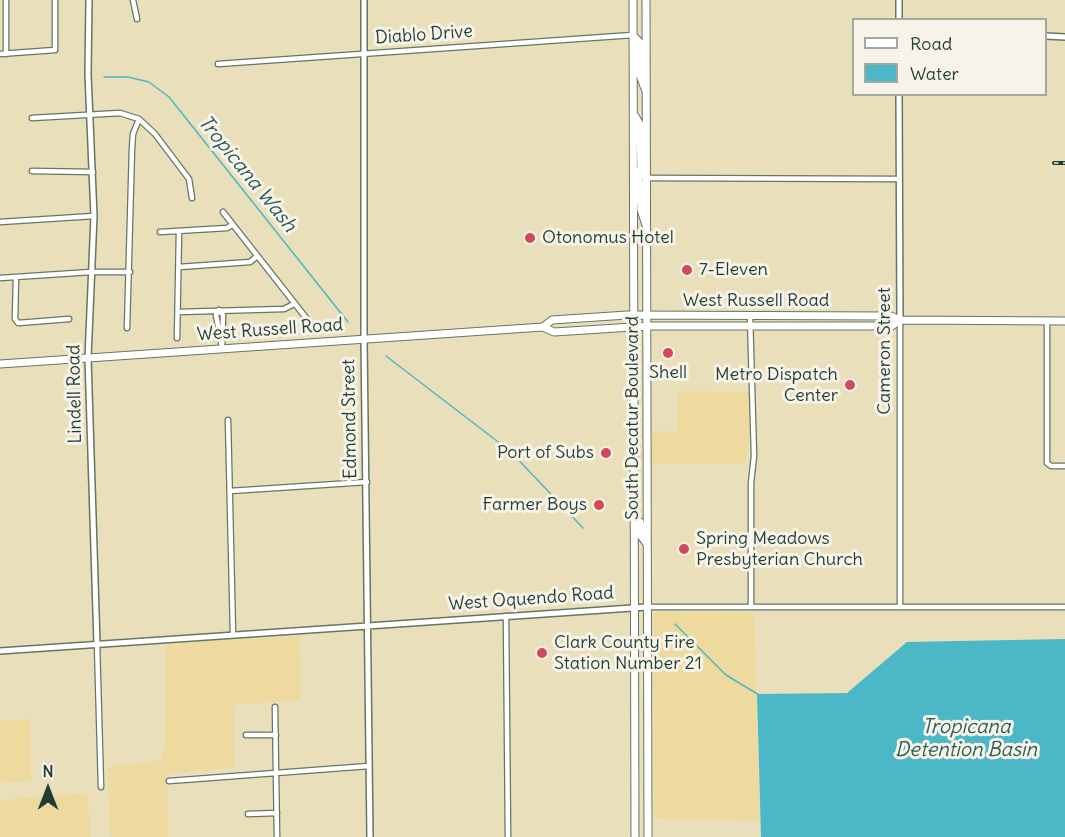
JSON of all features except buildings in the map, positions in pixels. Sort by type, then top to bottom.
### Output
[{"type":"main road","name":"South Decatur Boulevard","points":[[633,0],[635,837]]},
{"type":"main road","name":"South Decatur Boulevard","points":[[646,0],[648,837]]},
{"type":"main road","points":[[633,35],[640,43],[640,75],[647,95]]},
{"type":"main road","points":[[634,114],[640,125],[641,171],[648,178]]},
{"type":"main road","points":[[634,170],[639,176],[641,210],[648,230]]},
{"type":"main road","name":"West Russell Road","points":[[543,327],[552,320],[648,315],[891,316],[900,320],[1065,321]]},
{"type":"main road","name":"West Russell Road","points":[[0,364],[543,327],[554,332],[634,326],[892,326],[900,320]]},
{"type":"main road","points":[[634,519],[640,522],[641,536],[647,544]]},
{"type":"street","points":[[6,0],[3,54],[55,50],[55,0]]},
{"type":"street","name":"Lindell Road","points":[[89,0],[94,216],[88,358],[101,787]]},
{"type":"street","points":[[133,0],[137,19]]},
{"type":"street","name":"Edmond Street","points":[[364,0],[364,339],[370,837]]},
{"type":"street","points":[[899,0],[899,18]]},
{"type":"street","name":"Diablo Drive","points":[[218,64],[633,35]]},
{"type":"street","points":[[1047,36],[1065,37]]},
{"type":"street","name":"Cameron Street","points":[[899,96],[900,607]]},
{"type":"street","points":[[32,118],[120,113],[139,119],[155,134],[189,179],[192,198]]},
{"type":"street","points":[[127,328],[132,148],[133,134],[139,119]]},
{"type":"street","points":[[32,171],[93,172]]},
{"type":"street","points":[[648,178],[899,179]]},
{"type":"street","points":[[223,212],[256,257],[314,328]]},
{"type":"street","points":[[0,222],[94,216]]},
{"type":"street","points":[[160,232],[227,228],[232,225]]},
{"type":"street","points":[[177,338],[179,232]]},
{"type":"street","points":[[179,267],[250,262],[256,257]]},
{"type":"street","points":[[0,278],[130,272]]},
{"type":"street","points":[[16,277],[15,319],[18,323],[69,319]]},
{"type":"street","points":[[179,312],[219,309],[284,309],[294,304]]},
{"type":"street","points":[[219,309],[216,315],[222,349]]},
{"type":"street","points":[[750,316],[754,456],[751,483],[751,607]]},
{"type":"street","points":[[1047,321],[1047,463],[1051,466],[1065,466]]},
{"type":"street","points":[[228,420],[233,634]]},
{"type":"street","points":[[230,491],[367,482]]},
{"type":"street","name":"West Oquendo Road","points":[[0,651],[647,607],[1065,608]]},
{"type":"street","points":[[506,616],[508,837]]},
{"type":"street","points":[[275,707],[277,837]]},
{"type":"street","points":[[246,735],[276,735]]},
{"type":"street","points":[[169,781],[369,766]]},
{"type":"street","points":[[248,814],[277,813]]},
{"type":"sand","points":[[679,391],[754,392],[746,463],[651,464],[651,431],[677,431]]},
{"type":"sand","points":[[653,612],[754,613],[760,821],[654,818]]},
{"type":"sand","points":[[300,636],[301,700],[233,705],[234,768],[167,774],[168,837],[111,837],[107,768],[162,760],[165,745],[166,643]]},
{"type":"sand","points":[[30,719],[31,781],[0,783],[0,721]]},
{"type":"sand","points":[[88,793],[90,837],[0,837],[0,800]]},
{"type":"water","name":"Tropicana Detention Basin","points":[[1065,639],[1065,837],[761,837],[757,694],[847,693],[907,642]]},
{"type":"waterway","name":"Tropicana Wash","points":[[104,77],[128,77],[149,82],[169,97],[348,322]]},
{"type":"waterway","name":"Tropicana Wash","points":[[386,356],[510,451],[583,528]]},
{"type":"waterway","points":[[675,624],[726,675],[759,695]]},
{"type":"railway","points":[[1054,163],[1065,163]]},
{"type":"place","name":"Otonomus Hotel","points":[[530,238]]},
{"type":"place","name":"7-Eleven","points":[[687,270]]},
{"type":"place","name":"Shell","points":[[668,353]]},
{"type":"place","name":"Metro Dispatch Center","points":[[850,385]]},
{"type":"place","name":"Port of Subs","points":[[606,453]]},
{"type":"place","name":"Farmer Boys","points":[[599,505]]},
{"type":"place","name":"Spring Meadows Presbyterian Church","points":[[684,549]]},
{"type":"place","name":"Clark County Fire Station Number 21","points":[[542,653]]}]
